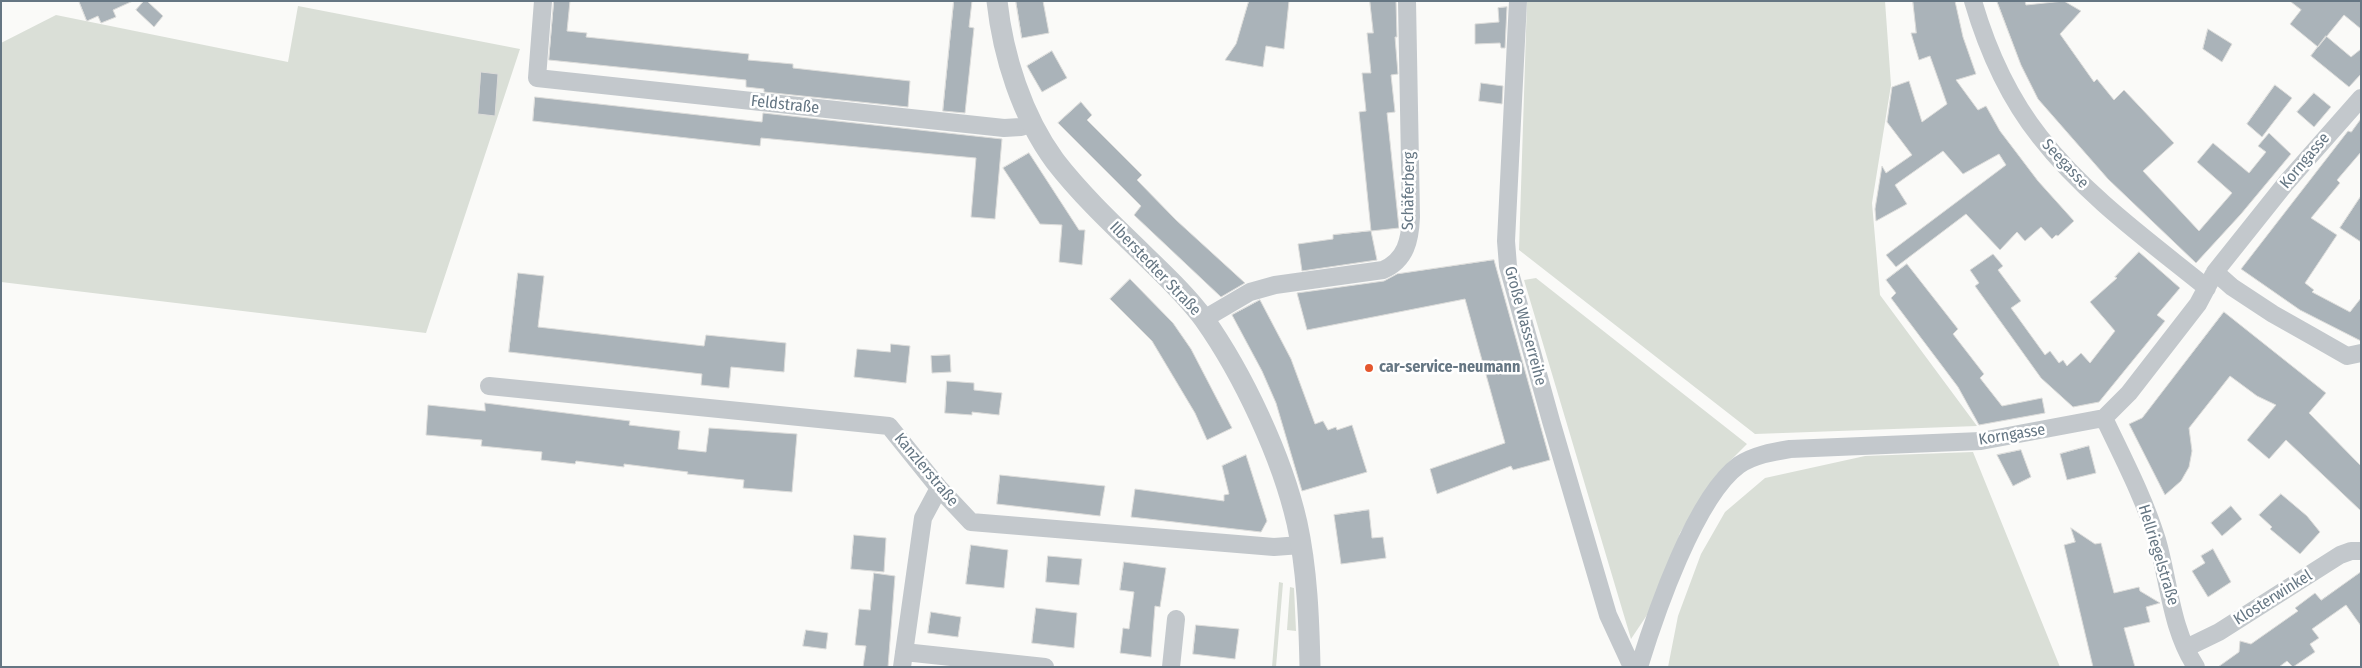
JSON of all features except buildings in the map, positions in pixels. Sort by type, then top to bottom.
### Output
[{"type":"street","name":"Feldstraße","points":[[543,1],[537,78],[1004,128],[1021,127],[1033,123]]},
{"type":"street","name":"Ilberstedter Straße","points":[[997,1],[1000,29],[1020,94],[1033,123],[1054,160],[1085,196],[1165,276],[1204,319],[1227,356],[1256,411],[1282,474],[1296,521],[1301,545],[1310,667]]},
{"type":"street","name":"Schäferberg","points":[[1204,319],[1250,292],[1275,284],[1383,270],[1391,266],[1403,253],[1408,240],[1411,217],[1407,1]]},
{"type":"street","name":"Große Wasserreihe","points":[[1518,1],[1506,241],[1508,266],[1551,422],[1608,616],[1632,667]]},
{"type":"street","name":"Seegasse","points":[[1973,1],[1981,28],[2000,71],[2040,137],[2102,202],[2206,288]]},
{"type":"street","name":"Korngasse","points":[[1639,667],[1657,608],[1690,537],[1712,494],[1738,466],[1764,453],[1790,449],[1981,441],[2104,418],[2128,394],[2198,304],[2215,272],[2286,183],[2361,98]]},
{"type":"street","points":[[2215,272],[2232,287],[2273,314],[2347,356],[2361,353]]},
{"type":"street","name":"Kanzlerstraße","points":[[489,386],[889,426],[939,488],[971,522],[1274,547],[1301,545]]},
{"type":"street","name":"Hellriegelstraße","points":[[2104,418],[2147,512],[2186,648],[2196,667]]},
{"type":"street","points":[[939,488],[923,518],[903,659],[1045,667]]},
{"type":"street","name":"Klosterwinkel","points":[[2186,648],[2219,632],[2340,555],[2351,550],[2361,551]]},
{"type":"street","points":[[1171,667],[1176,618]]},
{"type":"shaded area","points":[[1527,1],[1885,1],[1891,85],[1872,203],[1880,295],[1977,426],[1755,434],[1519,250]]},
{"type":"shaded area","points":[[298,6],[520,49],[426,333],[1,282],[1,43],[56,15],[288,62]]},
{"type":"shaded area","points":[[1536,278],[1747,444],[1717,474],[1680,533],[1659,597],[1631,639],[1524,280]]},
{"type":"shaded area","points":[[1973,452],[2060,667],[1668,667],[1678,616],[1701,554],[1725,512],[1765,478],[1865,456]]},
{"type":"shaded area","points":[[1279,582],[1283,583],[1276,667],[1272,667]]},
{"type":"shaded area","points":[[1290,587],[1294,588],[1296,631],[1287,630]]},
{"type":"place","name":"car-service-neumann","points":[[1369,368]]}]
